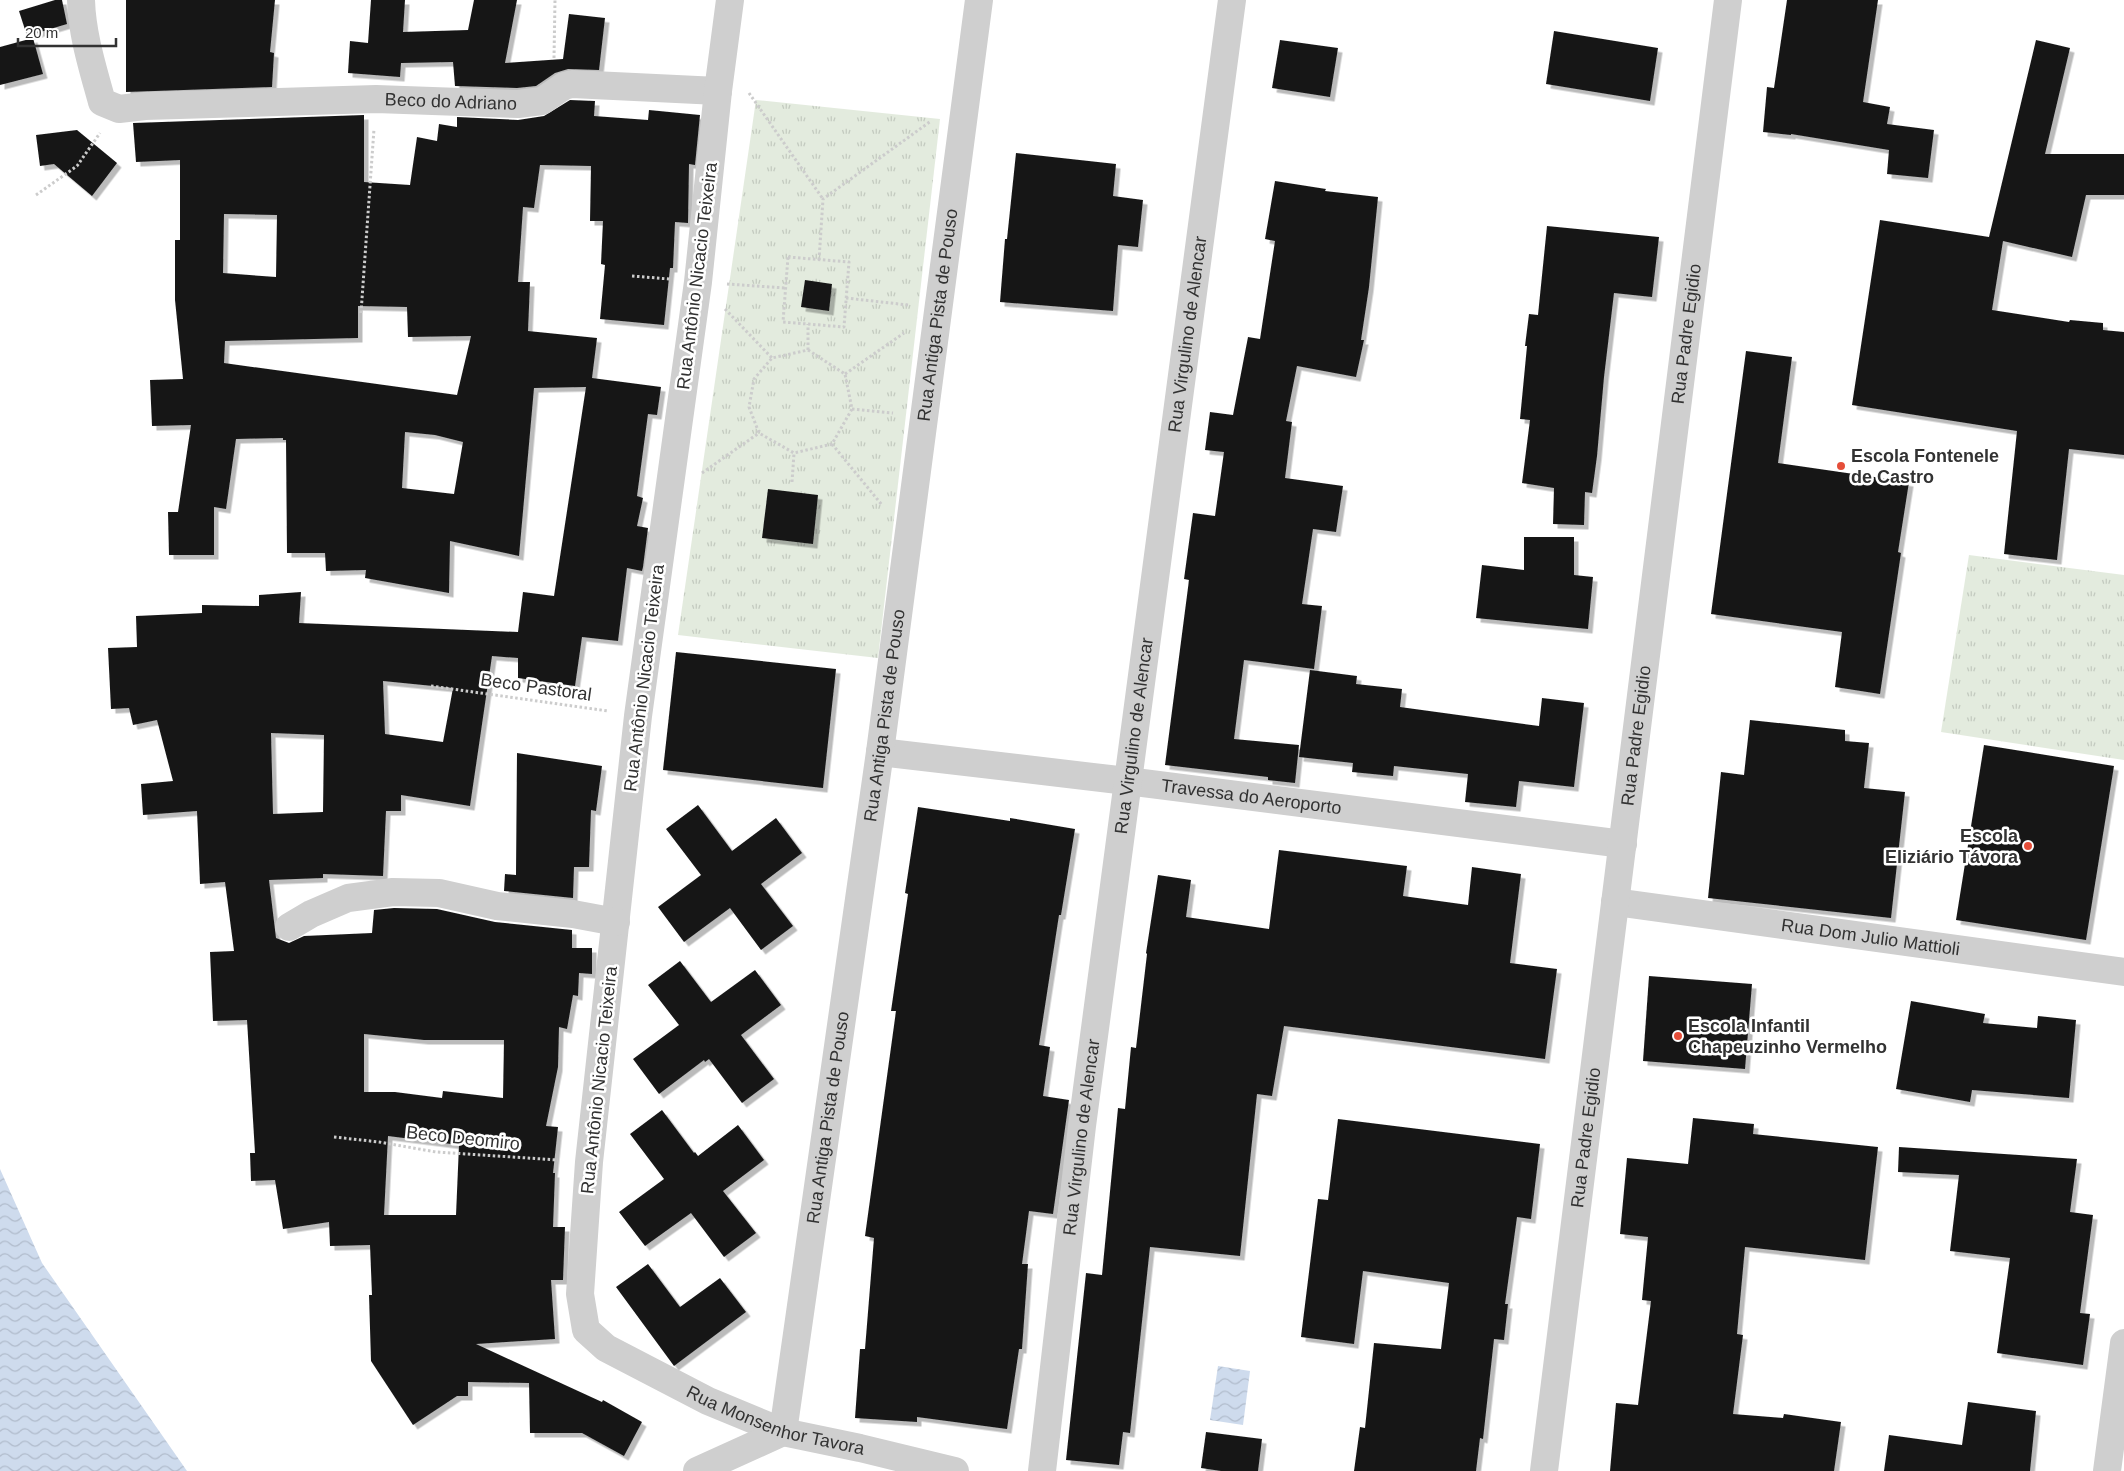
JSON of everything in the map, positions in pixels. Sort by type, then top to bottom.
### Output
[{"type":"street","points":[[81,0],[82,18],[102,102],[119,109]]},
{"type":"street","name":"Rua Antônio Nicacio Teixeira","points":[[606,1348],[586,1330],[580,1294],[589,1162],[638,716],[698,282],[718,91],[730,0]]},
{"type":"street","name":"Rua Antiga Pista de Pouso","points":[[783,1432],[880,752],[980,0]]},
{"type":"street","name":"Rua Virgulino de Alencar","points":[[1042,1471],[1082,1126],[1232,0]]},
{"type":"street","name":"Rua Padre Egidio","points":[[1544,1471],[1728,0]]},
{"type":"street","name":"Beco do Adriano","points":[[119,109],[178,105],[376,99],[518,104],[542,101],[555,91],[572,84],[718,91]]},
{"type":"street","name":"Travessa do Aeroporto","points":[[880,752],[1127,781],[1623,844]]},
{"type":"street","points":[[289,927],[311,914],[348,898],[393,892],[439,893],[497,906],[574,914],[616,922]]},
{"type":"street","name":"Rua Dom Julio Mattioli","points":[[1616,902],[2124,972]]},
{"type":"street","points":[[2107,1471],[2124,1343]]},
{"type":"street","name":"Rua Monsenhor Tavora","points":[[606,1348],[708,1401],[783,1432],[955,1471]]},
{"type":"street","points":[[697,1471],[783,1432]]},
{"type":"path","points":[[554,0],[555,91]]},
{"type":"path","points":[[723,56],[823,199],[819,260]]},
{"type":"path","points":[[823,199],[967,95]]},
{"type":"path","points":[[361,313],[376,99]]},
{"type":"path","points":[[36,195],[77,166],[106,123],[119,109]]},
{"type":"path","points":[[788,257],[849,262],[844,327],[783,322],[785,288],[788,257]]},
{"type":"path","points":[[698,282],[785,288]]},
{"type":"path","points":[[698,282],[772,358]]},
{"type":"path","points":[[846,298],[939,308]]},
{"type":"path","points":[[845,374],[939,308]]},
{"type":"path","points":[[808,324],[808,350]]},
{"type":"path","points":[[808,350],[845,374],[852,409],[832,444],[794,453],[759,433],[749,407],[754,379],[772,358],[808,350]]},
{"type":"path","points":[[852,409],[925,416]]},
{"type":"path","points":[[668,497],[759,433]]},
{"type":"path","points":[[832,444],[908,537]]},
{"type":"path","points":[[792,482],[794,453]]},
{"type":"path","name":"Beco Pastoral","points":[[431,686],[638,716]]},
{"type":"path","name":"Beco Deomiro","points":[[334,1137],[379,1142],[436,1152],[494,1158],[589,1162]]},
{"type":"green space","points":[[756,100],[940,119],[878,658],[678,635]]},
{"type":"green space","points":[[1969,555],[2124,575],[2124,760],[1941,732]]},
{"type":"water","points":[[0,1169],[42,1263],[187,1471],[0,1471]]},
{"type":"water","points":[[1218,1366],[1250,1371],[1243,1425],[1210,1420]]},
{"type":"building","points":[[55,0],[62,0],[67,24],[27,36],[19,11]]},
{"type":"building","points":[[126,0],[275,0],[270,52],[274,53],[272,87],[126,92]]},
{"type":"building","points":[[371,0],[405,0],[403,32],[468,30],[474,0],[517,0],[505,63],[563,59],[569,14],[605,18],[599,70],[568,69],[555,73],[536,86],[517,88],[455,86],[453,62],[401,63],[400,77],[348,73],[350,41],[368,43]]},
{"type":"building","points":[[1787,0],[1878,0],[1863,102],[1890,107],[1887,124],[1934,130],[1928,178],[1887,174],[1889,150],[1791,134],[1763,132],[1767,87],[1774,88]]},
{"type":"building","points":[[1554,31],[1658,48],[1650,101],[1546,84]]},
{"type":"building","points":[[33,38],[43,74],[0,85],[0,47]]},
{"type":"building","points":[[1280,40],[1338,48],[1330,97],[1272,88]]},
{"type":"building","points":[[2036,40],[2070,48],[2045,154],[2124,154],[2124,195],[2086,195],[2072,257],[2003,241],[1992,310],[2069,322],[2070,320],[2103,323],[2103,330],[2124,332],[2124,455],[2069,449],[2057,560],[2004,554],[2017,431],[1852,405],[1880,220],[1989,237]]},
{"type":"building","points":[[570,100],[595,101],[594,116],[648,120],[649,110],[700,115],[695,165],[689,164],[688,223],[675,222],[673,268],[670,268],[664,325],[600,319],[605,265],[601,264],[603,221],[590,221],[591,166],[540,165],[534,208],[523,207],[518,282],[530,282],[528,331],[597,338],[592,378],[661,387],[657,415],[648,414],[637,496],[643,498],[637,526],[648,528],[643,567],[642,571],[627,568],[618,641],[582,637],[575,686],[518,678],[518,658],[492,656],[470,806],[401,795],[401,811],[386,811],[383,876],[323,874],[323,878],[269,880],[276,938],[289,943],[304,936],[372,933],[374,910],[394,908],[437,909],[495,922],[572,930],[572,948],[592,948],[592,974],[579,973],[578,996],[573,995],[567,1029],[559,1027],[558,1067],[546,1126],[558,1127],[553,1173],[555,1173],[553,1227],[565,1227],[563,1280],[551,1280],[555,1339],[476,1344],[602,1402],[603,1400],[642,1422],[624,1456],[582,1433],[530,1433],[529,1383],[468,1382],[468,1396],[457,1396],[413,1425],[371,1361],[369,1295],[372,1295],[370,1245],[330,1246],[329,1222],[283,1229],[275,1180],[251,1181],[250,1153],[255,1153],[247,1020],[213,1021],[210,952],[234,951],[225,882],[200,884],[197,811],[143,815],[141,784],[173,781],[157,720],[133,725],[129,708],[111,709],[108,648],[137,647],[136,616],[202,613],[202,605],[259,606],[259,595],[301,592],[299,623],[518,632],[523,592],[554,596],[586,387],[534,388],[519,556],[450,541],[449,593],[365,578],[366,570],[326,571],[325,553],[287,553],[286,440],[283,440],[283,438],[236,439],[226,509],[214,507],[214,555],[169,555],[168,512],[178,512],[191,425],[152,426],[150,380],[183,379],[175,300],[175,240],[180,240],[180,160],[136,162],[133,123],[364,115],[364,182],[410,185],[417,137],[437,141],[439,124],[457,127],[457,117],[518,120],[544,116]],"holes":[[[224,214],[277,215],[276,277],[223,273]],[[358,306],[407,307],[408,337],[471,336],[457,395],[224,363],[225,341],[358,338]],[[405,432],[435,435],[463,442],[454,494],[402,488]],[[383,681],[453,688],[443,742],[385,734]],[[271,733],[324,735],[323,812],[273,814]],[[364,1034],[424,1040],[504,1040],[503,1098],[443,1091],[442,1098],[395,1092],[364,1092]],[[388,1136],[459,1145],[456,1215],[384,1215]]]},
{"type":"building","points":[[77,130],[117,163],[92,196],[54,164],[40,166],[36,135]]},
{"type":"building","points":[[1016,153],[1116,164],[1113,196],[1143,200],[1138,247],[1118,245],[1113,311],[1000,302],[1005,239],[1007,239]]},
{"type":"building","points":[[1275,181],[1326,189],[1325,191],[1378,197],[1369,287],[1361,340],[1364,340],[1356,377],[1297,366],[1286,421],[1292,422],[1285,478],[1343,486],[1336,532],[1313,529],[1302,604],[1322,606],[1314,669],[1244,660],[1234,739],[1299,745],[1295,783],[1268,780],[1268,777],[1165,765],[1189,580],[1184,579],[1193,513],[1215,516],[1224,452],[1205,450],[1210,412],[1233,415],[1248,337],[1260,339],[1275,241],[1265,239]]},
{"type":"building","points":[[1547,226],[1659,237],[1652,297],[1614,293],[1597,456],[1592,493],[1585,492],[1584,525],[1553,524],[1554,488],[1522,483],[1530,420],[1520,419],[1527,346],[1525,346],[1529,314],[1538,315]]},
{"type":"building","points":[[805,280],[832,284],[829,311],[801,307]]},
{"type":"building","points":[[1746,351],[1792,357],[1778,463],[1909,482],[1898,552],[1901,553],[1880,694],[1835,687],[1842,632],[1711,614]]},
{"type":"building","points":[[768,489],[818,495],[813,544],[762,538]]},
{"type":"building","points":[[1524,537],[1574,537],[1574,575],[1593,577],[1588,629],[1476,618],[1482,565],[1524,570]]},
{"type":"building","points":[[676,652],[836,669],[823,788],[663,770]]},
{"type":"building","points":[[1310,670],[1357,676],[1356,684],[1402,689],[1400,707],[1539,726],[1542,698],[1584,703],[1574,787],[1519,781],[1516,807],[1465,802],[1468,774],[1394,766],[1393,776],[1352,772],[1353,763],[1299,757]]},
{"type":"building","points":[[1750,720],[1845,730],[1845,741],[1869,743],[1864,788],[1905,792],[1891,918],[1708,898],[1721,772],[1744,775]]},
{"type":"building","name":"Escola Eliziário Távora","points":[[1984,745],[2114,766],[2086,940],[1956,920]]},
{"type":"building","points":[[517,753],[602,766],[596,811],[591,810],[589,867],[574,867],[573,898],[504,891],[505,874],[516,875]]},
{"type":"building","points":[[698,805],[732,851],[776,818],[802,853],[761,884],[793,926],[761,950],[730,908],[684,942],[658,907],[701,875],[666,829]]},
{"type":"building","points":[[918,807],[1010,821],[1010,818],[1075,829],[1061,915],[1059,915],[1039,1045],[1050,1047],[1043,1096],[1069,1100],[1053,1214],[1029,1211],[1022,1264],[1028,1264],[1022,1349],[1019,1349],[1007,1429],[917,1417],[917,1422],[855,1418],[860,1349],[865,1349],[874,1238],[865,1236],[896,1011],[891,1011],[908,894],[905,893]]},
{"type":"building","points":[[1279,850],[1407,866],[1403,896],[1468,905],[1472,867],[1521,874],[1510,963],[1557,969],[1545,1059],[1284,1026],[1272,1096],[1257,1094],[1240,1256],[1150,1247],[1130,1433],[1123,1432],[1119,1465],[1066,1460],[1086,1273],[1102,1275],[1118,1108],[1125,1109],[1131,1047],[1136,1048],[1146,953],[1158,875],[1191,880],[1186,917],[1269,929]]},
{"type":"building","points":[[680,961],[711,1002],[755,970],[781,1005],[741,1035],[774,1079],[742,1103],[709,1059],[705,1062],[704,1060],[659,1094],[633,1059],[679,1025],[648,985]]},
{"type":"building","points":[[1649,976],[1752,984],[1745,1069],[1643,1061]]},
{"type":"building","points":[[1911,1001],[1985,1014],[1983,1023],[2037,1028],[2038,1016],[2076,1020],[2069,1098],[1972,1090],[1970,1102],[1896,1089]]},
{"type":"building","points":[[662,1110],[698,1156],[738,1125],[764,1160],[723,1191],[756,1233],[724,1257],[691,1213],[645,1246],[619,1212],[664,1179],[630,1134]]},
{"type":"building","points":[[1693,1118],[1754,1124],[1753,1134],[1878,1147],[1865,1260],[1745,1247],[1737,1334],[1743,1335],[1733,1414],[1783,1418],[1784,1414],[1841,1422],[1834,1471],[1610,1471],[1616,1403],[1638,1405],[1651,1301],[1642,1300],[1648,1237],[1620,1234],[1627,1158],[1688,1164]]},
{"type":"building","points":[[1338,1119],[1540,1144],[1531,1219],[1517,1217],[1505,1304],[1508,1304],[1504,1340],[1494,1339],[1483,1439],[1480,1438],[1476,1471],[1354,1471],[1360,1427],[1365,1428],[1374,1343],[1441,1349],[1449,1283],[1363,1271],[1354,1344],[1301,1337],[1318,1199],[1328,1200]]},
{"type":"building","points":[[1899,1147],[2077,1159],[2070,1212],[2093,1215],[2080,1313],[2090,1314],[2083,1365],[1997,1353],[2010,1258],[1950,1251],[1959,1175],[1898,1172]]},
{"type":"building","points":[[648,1264],[680,1307],[720,1278],[746,1312],[674,1366],[616,1287]]},
{"type":"building","points":[[1968,1402],[2036,1411],[2030,1471],[1884,1471],[1889,1435],[1962,1445]]},
{"type":"building","points":[[1206,1432],[1262,1439],[1258,1471],[1221,1471],[1201,1468]]},
{"type":"place","name":"Escola Fontenele de Castro","points":[[1841,466]]},
{"type":"place","name":"Escola Eliziário Távora","points":[[2028,846]]},
{"type":"place","name":"Escola Infantil Chapeuzinho Vermelho","points":[[1678,1036]]}]
